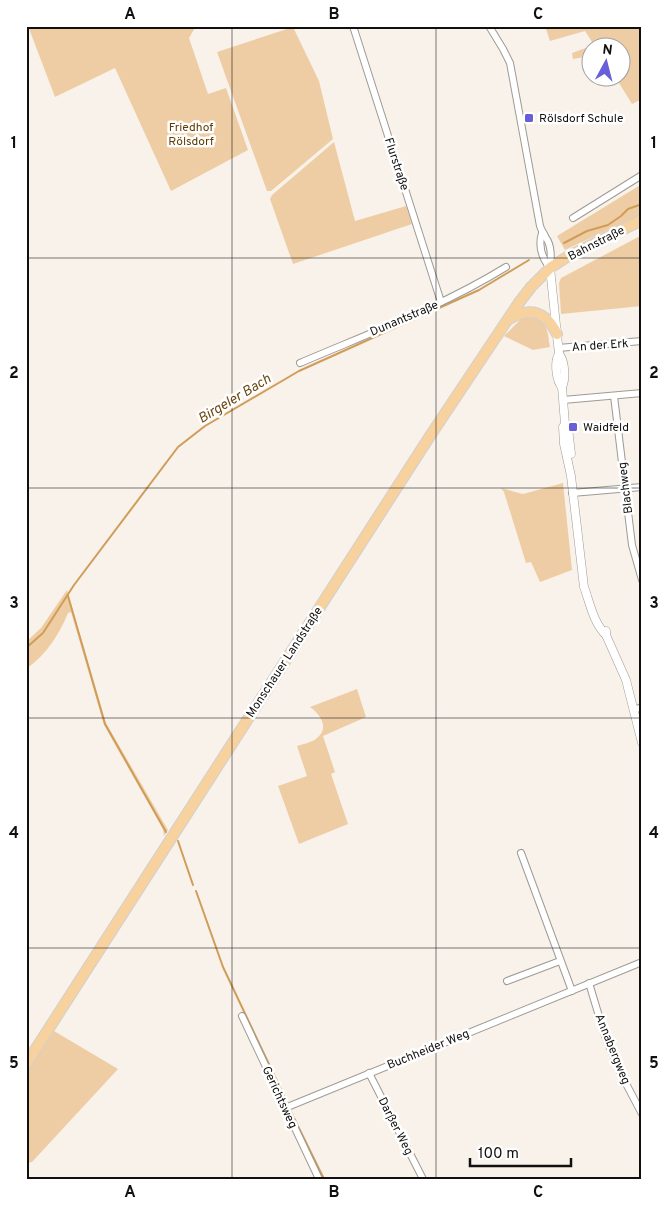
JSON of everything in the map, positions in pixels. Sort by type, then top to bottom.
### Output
[{"type":"main road","name":"Bahnstraße","points":[[550,268],[567,257],[642,220]]},
{"type":"main road","name":"Monschauer Landstraße","points":[[26,1064],[367,534],[508,319],[528,291],[550,268]]},
{"type":"main road","points":[[508,319],[524,312],[536,313],[548,319],[557,334]]},
{"type":"street","name":"Flurstraße","points":[[353,26],[441,302]]},
{"type":"street","points":[[489,26],[510,63],[542,233],[540,240],[543,258],[550,268],[559,351],[556,358],[559,384],[562,387],[565,424],[564,440],[570,469],[584,587],[590,603],[607,629],[606,634],[626,680],[642,743]]},
{"type":"street","points":[[573,218],[642,174]]},
{"type":"street","name":"Dunantstraße","points":[[300,363],[476,286],[506,267]]},
{"type":"street","name":"An der Erk","points":[[559,351],[642,341]]},
{"type":"street","points":[[563,400],[642,393]]},
{"type":"street","name":"Blachweg","points":[[614,396],[632,545],[642,580]]},
{"type":"street","points":[[572,493],[642,487]]},
{"type":"street","points":[[634,710],[642,707]]},
{"type":"street","points":[[521,853],[572,991]]},
{"type":"street","points":[[506,981],[560,961]]},
{"type":"street","name":"Buchheider Weg","points":[[285,1108],[642,962]]},
{"type":"street","name":"Annabergweg","points":[[588,983],[605,1036],[622,1076],[642,1114]]},
{"type":"street","name":"Gerichtsweg","points":[[242,1016],[319,1179]]},
{"type":"street","name":"Darßer Weg","points":[[369,1073],[423,1179]]},
{"type":"green space","name":"Friedhof Rölsdorf","points":[[28,26],[196,26],[189,38],[208,94],[226,88],[248,150],[171,191],[115,68],[55,97]]},
{"type":"green space","points":[[545,26],[642,26],[642,99],[632,104],[622,88],[630,88],[630,38],[590,38],[585,31],[550,41]]},
{"type":"green space","points":[[293,27],[319,81],[333,139],[271,191],[267,191],[217,52]]},
{"type":"green space","points":[[580,50],[580,58],[573,59],[572,53]]},
{"type":"green space","points":[[334,142],[355,221],[406,206],[412,224],[293,264],[270,199],[272,195]]},
{"type":"green space","points":[[642,184],[642,214],[565,250],[557,236]]},
{"type":"green space","points":[[642,235],[642,306],[561,314],[559,283],[561,278]]},
{"type":"green space","points":[[533,316],[545,325],[550,347],[533,350],[504,336],[523,317]]},
{"type":"green space","points":[[563,483],[572,570],[540,582],[531,562],[526,563],[504,492],[501,488],[523,494]]},
{"type":"green space","points":[[67,590],[106,723],[168,830],[164,836],[163,829],[104,725],[71,612],[68,613],[56,637],[46,651],[26,669],[26,642],[41,628]]},
{"type":"green space","points":[[357,689],[366,717],[323,736],[335,772],[331,774],[348,824],[299,844],[278,786],[307,776],[297,746],[315,739],[323,730],[320,717],[310,707]]},
{"type":"green space","points":[[54,1031],[118,1069],[32,1162],[26,1163],[26,1073]]},
{"type":"waterway","name":"Birgeler Bach","points":[[564,243],[587,231],[608,225],[628,209],[642,204]]},
{"type":"waterway","name":"Birgeler Bach","points":[[26,648],[43,633],[74,585],[178,447],[205,426],[299,371],[479,290],[529,260]]},
{"type":"waterway","points":[[68,596],[105,724],[166,832]]},
{"type":"waterway","points":[[178,841],[193,885]]},
{"type":"waterway","points":[[196,891],[223,967],[285,1098]]},
{"type":"waterway","points":[[291,1112],[324,1179]]},
{"type":"place","name":"Rölsdorf Schule","points":[[529,118]]},
{"type":"place","name":"Waidfeld","points":[[573,427]]}]
